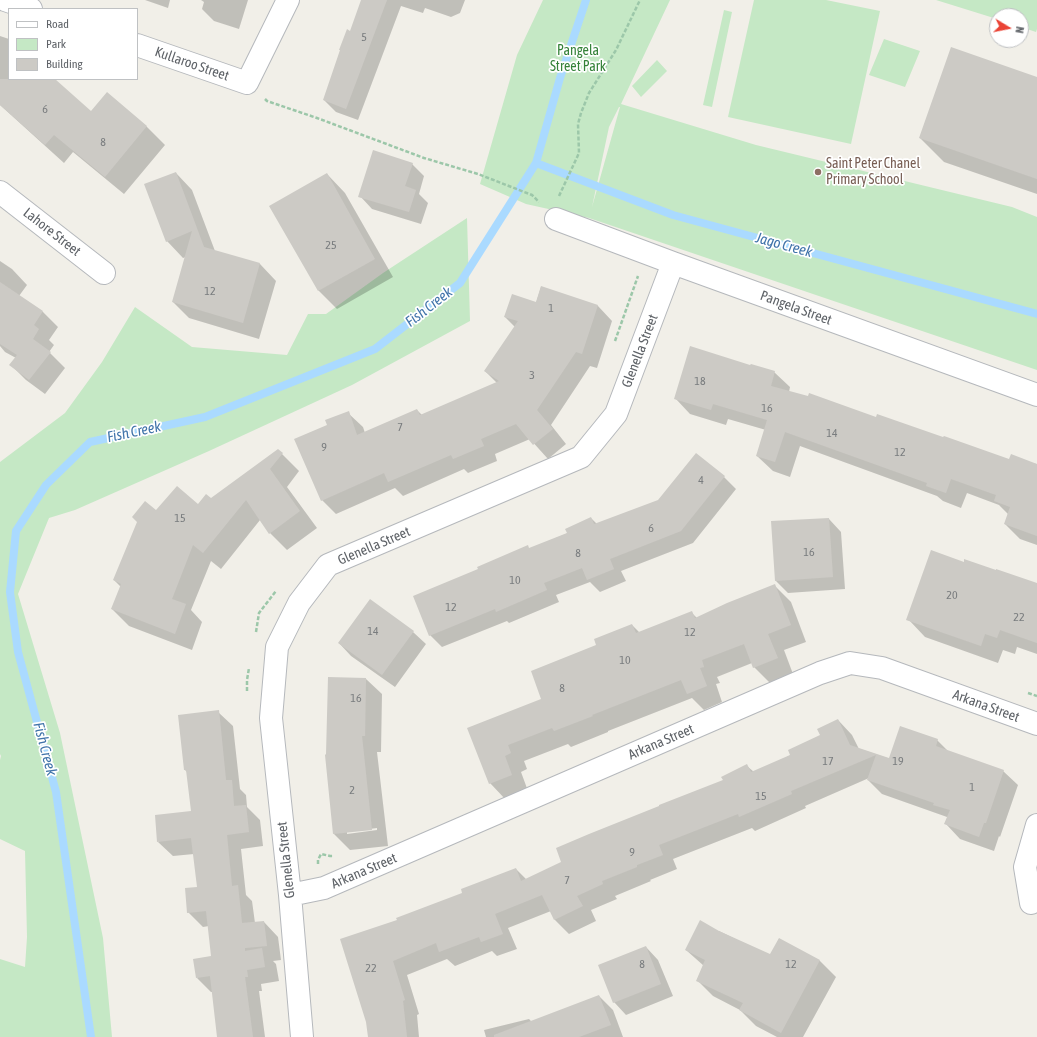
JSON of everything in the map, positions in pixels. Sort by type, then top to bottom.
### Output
[{"type":"street","points":[[5,0],[28,8]]},
{"type":"street","points":[[247,83],[288,0]]},
{"type":"street","name":"Kullaroo Street","points":[[138,45],[247,83]]},
{"type":"street","name":"Lahore Street","points":[[0,192],[104,273]]},
{"type":"street","name":"Pangela Street","points":[[556,220],[1037,395]]},
{"type":"street","name":"Glenella Street","points":[[302,1037],[290,895],[271,718],[277,647],[300,604],[328,565],[581,457],[616,414],[673,263]]},
{"type":"street","name":"Arkana Street","points":[[290,895],[330,886],[820,673],[850,663],[882,668],[1037,724]]},
{"type":"street","points":[[1031,903],[1025,867],[1037,825]]},
{"type":"path","points":[[559,195],[579,153],[578,124],[589,93],[616,50],[640,0]]},
{"type":"path","points":[[247,83],[267,101],[424,158],[478,174],[532,195]]},
{"type":"path","points":[[613,346],[646,253]]},
{"type":"path","points":[[255,635],[259,613],[278,588]]},
{"type":"path","points":[[247,695],[247,680],[250,665]]},
{"type":"green space","name":"Pangela Street Park","points":[[543,0],[670,0],[621,104],[756,145],[1012,207],[1037,217],[1037,370],[589,218],[526,204],[480,184],[517,55]],"holes":[[[620,107],[592,207],[609,127]]]},
{"type":"green space","points":[[754,0],[826,0],[880,11],[851,144],[728,117]]},
{"type":"green space","points":[[936,0],[1037,0],[1036,32],[1029,30],[1029,8],[989,8],[989,17]]},
{"type":"green space","points":[[724,10],[732,12],[712,107],[703,105]]},
{"type":"green space","points":[[884,39],[920,51],[905,87],[869,75]]},
{"type":"green space","points":[[657,60],[667,71],[641,97],[632,86]]},
{"type":"green space","points":[[467,218],[470,321],[352,385],[209,451],[75,510],[49,518],[18,594],[60,733],[103,938],[112,1037],[0,1037],[0,959],[25,967],[27,937],[25,851],[0,839],[0,462],[65,413],[102,362],[135,307],[192,347],[287,355],[308,314],[326,314],[383,273]]},
{"type":"building","points":[[361,0],[387,0],[346,109],[323,100],[339,50],[347,29],[350,31]]},
{"type":"building","points":[[951,47],[1037,77],[1037,179],[919,138]]},
{"type":"building","points":[[0,79],[56,80],[91,111],[107,92],[147,126],[105,177],[54,135],[45,145],[0,105]]},
{"type":"building","points":[[373,150],[413,163],[405,186],[416,190],[409,212],[358,197]]},
{"type":"building","points":[[176,172],[204,247],[260,263],[243,323],[172,302],[192,231],[166,242],[144,184]]},
{"type":"building","points":[[327,173],[375,259],[318,291],[269,206]]},
{"type":"building","points":[[0,282],[43,311],[34,325],[39,329],[33,339],[51,352],[29,380],[9,365],[17,355],[0,344]]},
{"type":"building","points":[[541,286],[598,305],[582,354],[576,352],[537,410],[553,429],[533,445],[516,424],[481,439],[484,446],[453,459],[451,455],[388,482],[384,473],[321,501],[294,439],[327,425],[325,420],[349,411],[357,435],[417,409],[420,415],[499,381],[484,371],[518,321],[504,317],[512,294],[536,302]]},
{"type":"building","points":[[690,346],[750,365],[751,364],[775,371],[771,386],[808,396],[809,393],[876,417],[877,414],[1009,459],[1011,454],[1037,464],[1037,536],[1004,524],[1010,507],[994,501],[996,495],[951,479],[946,493],[926,486],[927,483],[785,432],[775,462],[756,456],[767,420],[713,404],[711,410],[674,399]]},
{"type":"building","points":[[278,449],[283,453],[270,469],[300,511],[269,534],[246,500],[203,553],[193,545],[172,599],[186,604],[175,634],[111,609],[121,584],[113,580],[137,522],[132,517],[145,501],[156,510],[177,486],[198,504],[206,494],[211,498]]},
{"type":"building","points":[[696,453],[725,476],[681,531],[610,559],[614,569],[587,580],[582,568],[544,583],[547,590],[496,612],[495,609],[429,636],[413,596],[478,569],[477,567],[528,545],[529,548],[567,533],[565,529],[591,517],[594,524],[658,500]]},
{"type":"building","points":[[829,518],[833,577],[775,581],[771,521]]},
{"type":"building","points":[[931,550],[964,562],[964,559],[1037,583],[1037,643],[1000,630],[997,638],[985,634],[981,646],[906,620]]},
{"type":"building","points":[[775,584],[791,625],[768,634],[778,658],[753,668],[744,644],[702,660],[704,667],[700,668],[707,686],[687,694],[681,680],[554,731],[552,728],[508,745],[511,753],[505,756],[512,775],[489,784],[467,728],[541,699],[531,671],[596,645],[594,639],[632,624],[636,633],[692,611],[695,618],[727,603]]},
{"type":"building","points":[[370,599],[414,631],[382,675],[338,643]]},
{"type":"building","points":[[328,677],[366,678],[365,736],[362,736],[372,830],[333,834],[325,755]]},
{"type":"building","points":[[219,710],[226,780],[232,780],[234,806],[246,805],[249,832],[227,835],[232,886],[238,885],[242,923],[264,921],[267,946],[245,948],[245,951],[262,948],[265,967],[247,970],[248,977],[245,977],[253,1037],[217,1037],[210,976],[196,978],[193,959],[211,956],[206,911],[187,913],[185,888],[197,887],[191,838],[157,842],[155,815],[191,811],[186,770],[184,770],[178,715]]},
{"type":"building","points":[[838,719],[850,745],[889,758],[900,726],[938,739],[936,746],[1004,770],[986,823],[984,823],[979,837],[944,824],[950,810],[867,780],[876,755],[791,791],[792,794],[739,817],[738,814],[659,845],[663,855],[602,881],[603,884],[577,896],[583,906],[554,920],[542,895],[495,914],[503,934],[481,942],[479,937],[439,952],[436,943],[393,961],[405,1000],[403,1001],[407,1037],[368,1037],[366,1022],[340,939],[397,920],[396,918],[462,893],[461,889],[516,868],[521,881],[561,862],[556,848],[723,780],[721,777],[747,764],[751,772],[790,755],[788,750],[820,735],[817,729]]},
{"type":"building","points":[[700,920],[719,931],[770,954],[779,938],[820,960],[781,1033],[739,1010],[743,1003],[696,981],[705,960],[685,950]]},
{"type":"building","points":[[646,946],[661,984],[613,1003],[598,965]]},
{"type":"building","points":[[599,995],[611,1025],[579,1037],[494,1037],[494,1035]]},
{"type":"waterway","name":"Fish Creek","points":[[91,1037],[56,792],[18,652],[10,592],[16,531],[46,485],[90,442],[205,417],[375,349],[460,283],[536,163],[560,78],[586,0]]},
{"type":"waterway","name":"Jago Creek","points":[[536,163],[673,215],[1037,314]]},
{"type":"place","name":"Saint Peter Chanel Primary School","points":[[818,172]]}]
